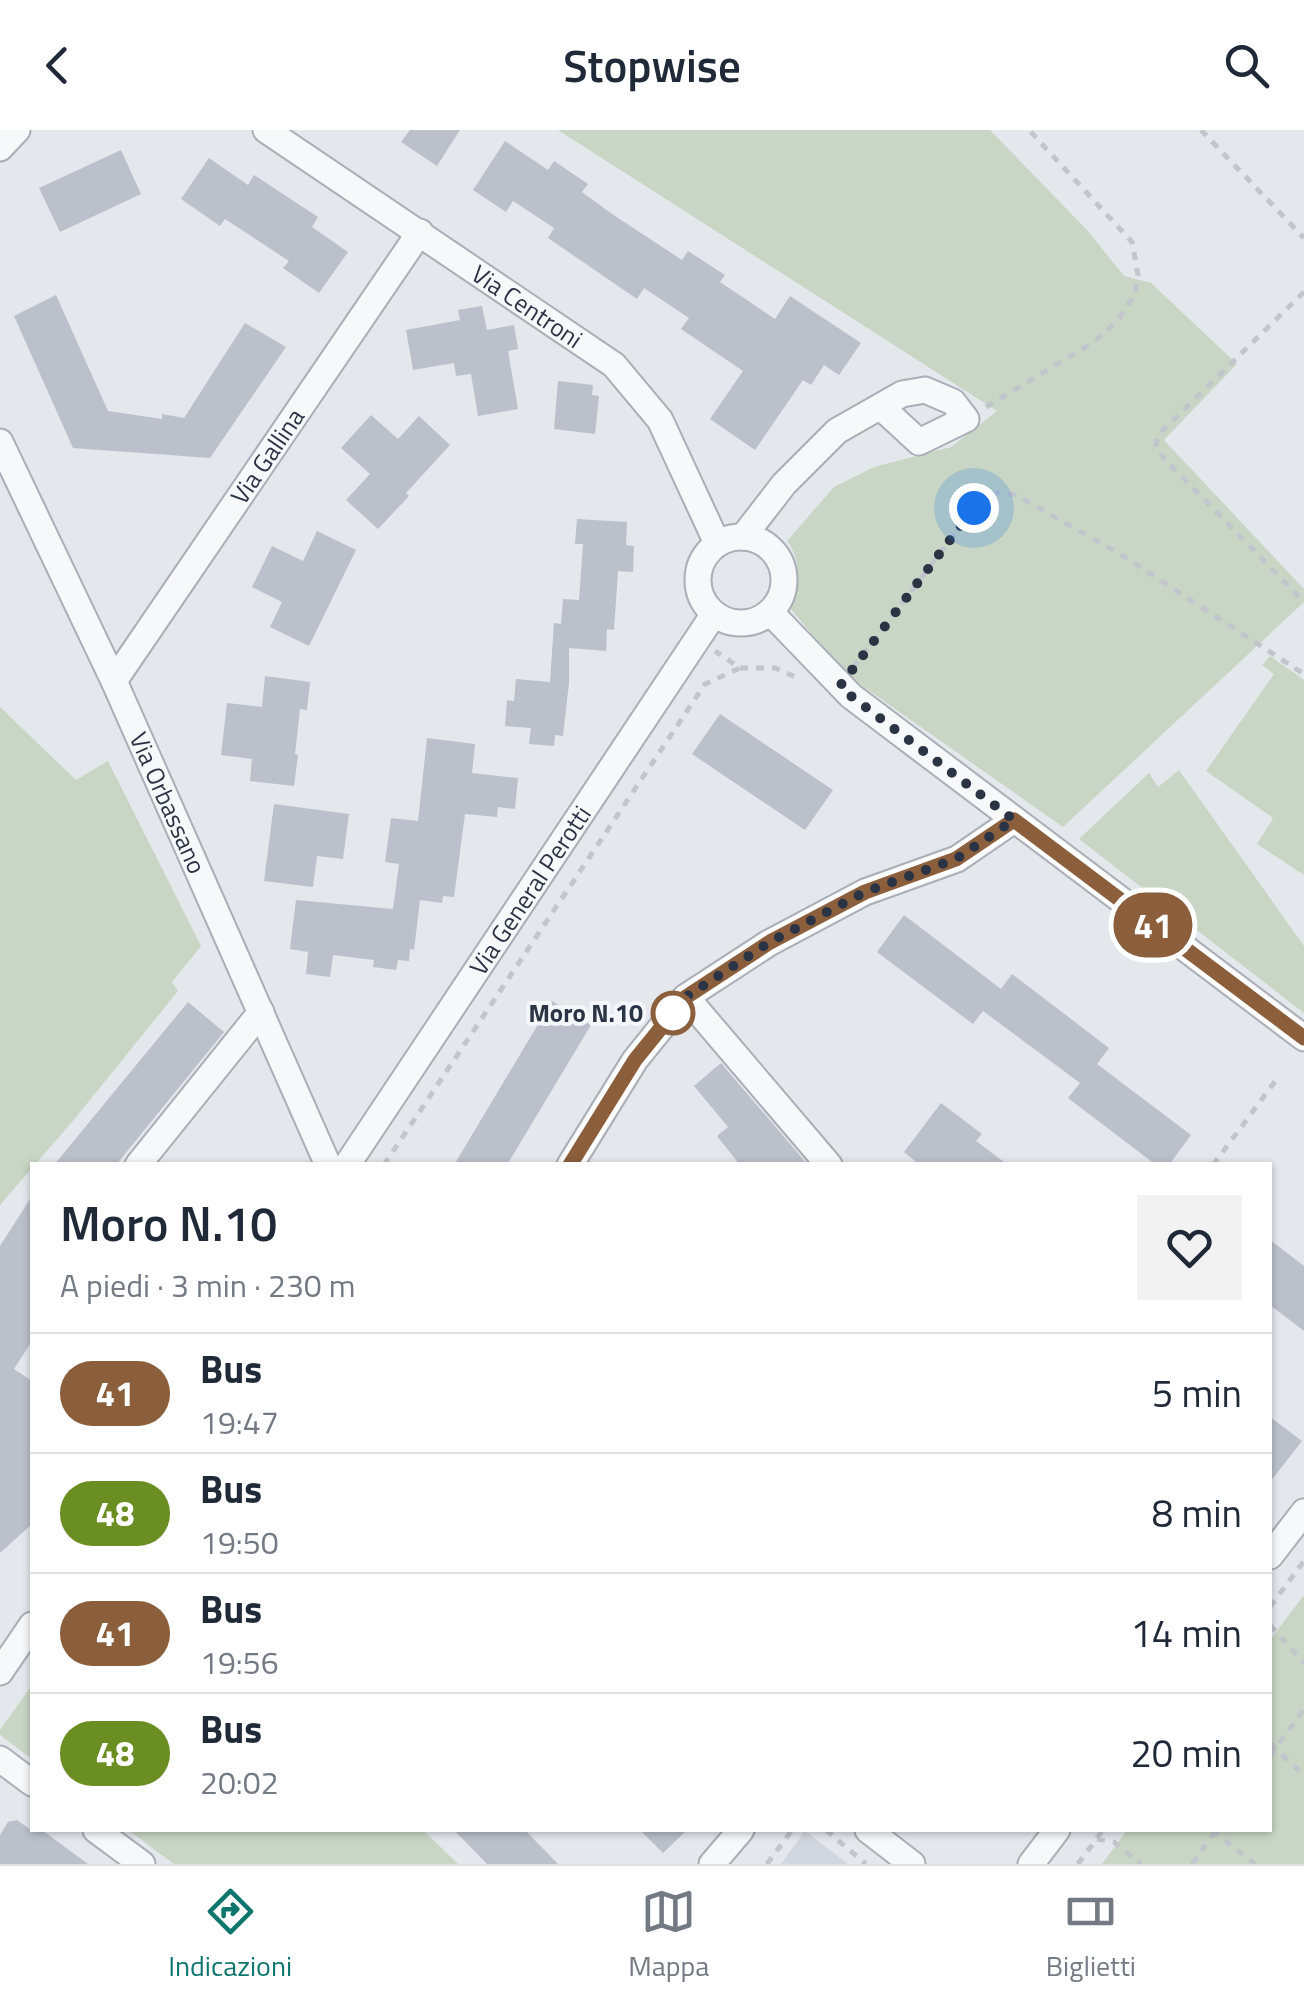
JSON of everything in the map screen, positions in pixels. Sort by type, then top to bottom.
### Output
[{"type":"street","points":[[0,148],[17,130]]},
{"type":"street","name":"Via Centroni","points":[[266,130],[614,365],[660,420],[717,543]]},
{"type":"street","name":"Via Gallina","points":[[114,680],[420,232]]},
{"type":"street","points":[[743,536],[784,484],[837,431],[902,394],[925,390],[953,402],[966,419],[919,442],[881,407]]},
{"type":"street","name":"Via Orbassano","points":[[0,442],[114,680],[327,1162]]},
{"type":"street","points":[[743,536],[766,544],[776,554],[784,587],[770,612],[740,624],[708,609],[698,588],[698,569],[704,555],[717,543],[743,536]]},
{"type":"street","points":[[770,612],[851,696],[1304,1038]]},
{"type":"street","name":"Via General Perotti","points":[[349,1162],[714,614]]},
{"type":"street","points":[[572,1162],[635,1060],[686,997],[770,942],[865,892],[956,859],[1014,820]]},
{"type":"street","points":[[686,997],[826,1162]]},
{"type":"street","points":[[140,1162],[260,1012]]},
{"type":"street","points":[[1272,1553],[1304,1512]]},
{"type":"street","points":[[0,1672],[18,1631]]},
{"type":"street","points":[[0,1759],[30,1782]]},
{"type":"street","points":[[99,1832],[142,1864]]},
{"type":"street","points":[[712,1864],[739,1832]]},
{"type":"street","points":[[871,1832],[912,1864]]},
{"type":"street","points":[[1031,1864],[1055,1832]]},
{"type":"path","points":[[966,419],[1094,342],[1118,320],[1135,294],[1138,275],[1132,242],[1030,130]]},
{"type":"path","points":[[1201,130],[1304,238]]},
{"type":"path","points":[[1304,292],[1159,434],[1156,444],[1158,452],[1304,602]]},
{"type":"path","points":[[840,686],[974,508],[998,492],[1016,495],[1120,554],[1304,674]]},
{"type":"path","points":[[698,638],[740,668]]},
{"type":"path","points":[[386,1162],[705,684],[740,668],[775,668],[802,680]]},
{"type":"path","points":[[1216,1162],[1279,1076]]},
{"type":"path","points":[[1272,1604],[1304,1562]]},
{"type":"path","points":[[1272,1627],[1304,1664]]},
{"type":"path","points":[[1304,1709],[1273,1746],[1304,1775]]},
{"type":"path","points":[[767,1864],[791,1832]]},
{"type":"path","points":[[828,1832],[866,1864]]},
{"type":"path","points":[[1078,1864],[1101,1832]]},
{"type":"path","points":[[1192,1864],[1213,1832]]},
{"type":"path","points":[[1215,1832],[1256,1864]]},
{"type":"path","points":[[1096,1839],[1114,1842],[1141,1864]]},
{"type":"shaded area","points":[[806,1832],[848,1864],[781,1864]]},
{"type":"green space","points":[[558,130],[990,130],[1087,230],[1124,276],[1151,283],[1237,364],[1164,440],[1304,589],[1304,602],[1063,827],[844,673],[790,608],[798,574],[787,541],[834,487],[874,467],[951,447],[997,411]]},
{"type":"green space","points":[[1270,656],[1304,680],[1304,875],[1257,844],[1273,818],[1206,771],[1274,674],[1262,665]]},
{"type":"green space","points":[[0,707],[76,780],[108,761],[201,946],[172,982],[178,991],[72,1122],[37,1162],[30,1162],[30,1170],[0,1205]]},
{"type":"green space","points":[[1179,770],[1304,946],[1304,1013],[1079,839],[1149,773],[1158,787]]},
{"type":"green space","points":[[1304,1595],[1304,1864],[1102,1864],[1126,1832],[1272,1832],[1272,1637]]},
{"type":"green space","points":[[30,1688],[30,1758],[0,1735]]},
{"type":"green space","points":[[131,1832],[425,1832],[458,1864],[174,1864]]},
{"type":"building","points":[[410,130],[460,130],[437,166],[401,142]]},
{"type":"building","points":[[505,141],[548,170],[554,161],[588,184],[582,192],[612,214],[682,260],[688,251],[725,275],[720,282],[775,319],[790,296],[861,343],[839,375],[824,365],[811,385],[803,380],[755,450],[710,419],[743,371],[681,329],[689,318],[644,288],[637,299],[548,238],[554,228],[513,201],[506,212],[473,190]]},
{"type":"building","points":[[121,150],[141,194],[60,232],[39,188]]},
{"type":"building","points":[[209,158],[248,185],[254,175],[318,217],[312,227],[348,252],[319,293],[283,268],[289,261],[225,219],[220,226],[181,199]]},
{"type":"building","points":[[56,295],[108,411],[162,419],[162,414],[184,418],[245,323],[286,347],[210,458],[73,448],[14,316]]},
{"type":"building","points":[[482,306],[487,330],[514,325],[518,349],[508,351],[518,409],[478,416],[471,374],[456,376],[454,363],[413,370],[406,330],[460,320],[458,310]]},
{"type":"building","points":[[558,381],[593,385],[592,395],[599,396],[595,434],[554,429]]},
{"type":"building","points":[[371,415],[398,439],[419,416],[450,445],[378,529],[346,500],[370,474],[341,448]]},
{"type":"building","points":[[577,519],[627,522],[626,545],[634,546],[633,572],[618,571],[614,630],[607,629],[606,651],[569,648],[563,736],[555,735],[554,746],[529,744],[531,728],[505,726],[507,700],[514,701],[516,679],[550,682],[554,623],[561,624],[563,599],[579,600],[583,544],[575,544]]},
{"type":"building","points":[[317,531],[356,550],[309,646],[270,627],[282,602],[252,587],[272,546],[303,561]]},
{"type":"building","points":[[265,676],[310,682],[307,710],[300,709],[294,786],[250,781],[252,759],[221,755],[227,703],[262,707]]},
{"type":"building","points":[[720,714],[833,790],[805,830],[692,754]]},
{"type":"building","points":[[427,738],[475,744],[472,773],[518,778],[515,809],[498,807],[497,817],[465,814],[454,897],[443,896],[442,903],[420,900],[409,961],[398,960],[396,970],[373,967],[374,960],[333,955],[330,977],[306,974],[308,952],[290,949],[296,900],[393,909],[399,864],[385,862],[391,818],[418,821]]},
{"type":"building","points":[[274,804],[349,814],[343,859],[317,856],[313,887],[264,881]]},
{"type":"building","points":[[904,915],[1001,989],[1012,974],[1109,1048],[1097,1064],[1191,1135],[1171,1162],[1152,1162],[1068,1098],[1080,1083],[983,1011],[973,1024],[877,952]]},
{"type":"building","points":[[552,1001],[591,1025],[509,1162],[456,1162]]},
{"type":"building","points":[[188,1002],[224,1032],[118,1162],[56,1162]]},
{"type":"building","points":[[721,1063],[805,1162],[738,1162],[717,1136],[728,1127],[694,1086]]},
{"type":"building","points":[[941,1103],[982,1134],[976,1141],[1004,1162],[916,1162],[904,1152]]},
{"type":"building","points":[[30,1199],[30,1344],[14,1369],[30,1380],[30,1526],[0,1553],[0,1246]]},
{"type":"building","points":[[1272,1242],[1304,1266],[1304,1331],[1272,1307]]},
{"type":"building","points":[[1272,1418],[1302,1441],[1272,1479]]},
{"type":"building","points":[[17,1820],[30,1832],[45,1832],[88,1864],[0,1864],[0,1835],[8,1822]]},
{"type":"building","points":[[456,1832],[527,1832],[558,1864],[487,1864]]},
{"type":"building","points":[[642,1832],[685,1832],[663,1853]]},
{"type":"bus line","name":"41","points":[[572,1162],[635,1060],[686,997],[770,942],[865,892],[956,859],[1014,820],[1304,1038]]},
{"type":"place","name":"Moro N.10","points":[[673,1013]]},
{"type":"route","points":[[673,1013],[669,1018],[686,997],[770,942],[865,892],[956,859],[1014,820],[840,686],[974,508]]}]
